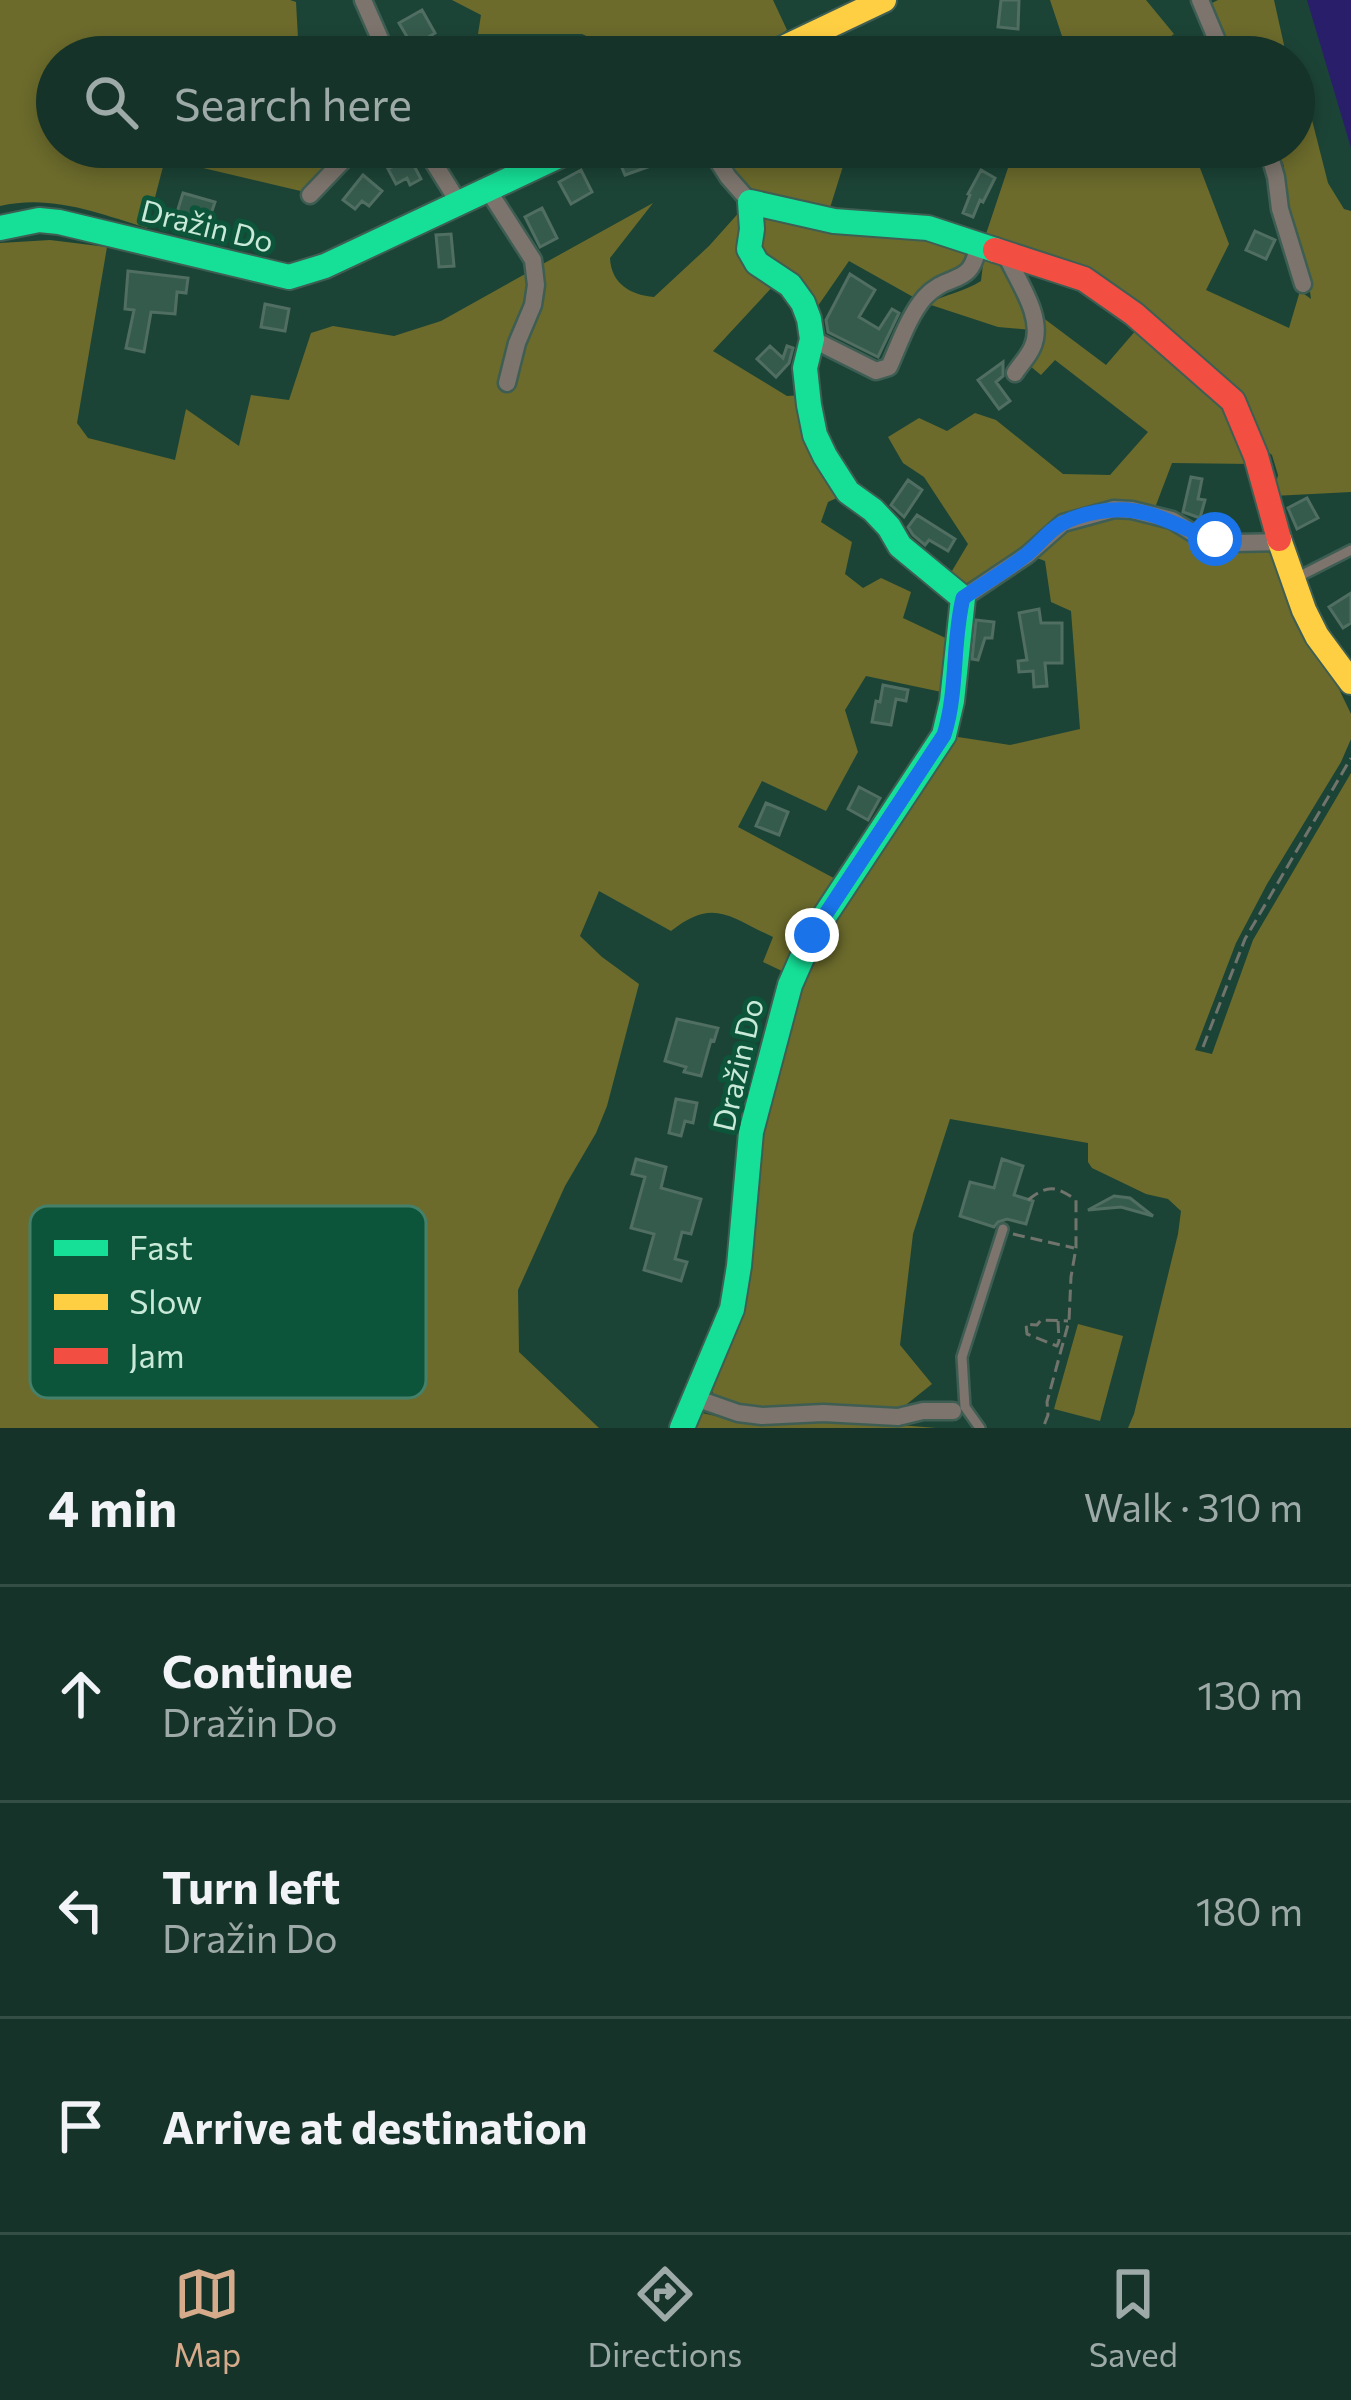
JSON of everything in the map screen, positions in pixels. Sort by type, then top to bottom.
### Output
[{"type":"street","points":[[363,0],[379,36]]},
{"type":"street","points":[[808,36],[884,0]]},
{"type":"street","points":[[1199,0],[1215,36]]},
{"type":"street","points":[[310,195],[336,168]]},
{"type":"street","points":[[437,168],[459,203]]},
{"type":"street","name":"Dražin Do","points":[[0,228],[39,220],[59,222],[290,277],[325,266],[534,168]]},
{"type":"street","points":[[722,168],[750,202],[834,221],[928,228],[1084,279],[1134,314],[1233,400],[1317,637],[1351,682]]},
{"type":"street","points":[[1273,168],[1280,209],[1303,284]]},
{"type":"street","points":[[488,190],[532,260],[536,285],[507,383]]},
{"type":"street","points":[[750,202],[749,249],[757,263],[790,285],[803,303],[812,339],[805,368],[814,435],[825,456],[848,492],[873,510],[900,546],[963,598],[1027,555],[1063,523],[1114,509],[1172,520],[1196,535],[1215,539],[1280,542]]},
{"type":"street","points":[[812,339],[876,371],[889,367],[921,302],[931,291],[968,273],[976,263],[978,245]]},
{"type":"street","points":[[1006,255],[1036,330],[1033,348],[1015,373]]},
{"type":"street","name":"Dražin Do","points":[[685,1421],[732,1310],[751,1132],[790,985],[812,935],[944,735],[951,713],[963,598]]},
{"type":"street","points":[[685,1421],[701,1400],[762,1416],[898,1417],[959,1409]]},
{"type":"lane","points":[[1294,579],[1351,550]]},
{"type":"lane","points":[[980,1428],[959,1409],[962,1357],[1003,1231]]},
{"type":"path","points":[[1203,1047],[1245,939],[1351,758]]},
{"type":"path","points":[[1028,1199],[1042,1189],[1060,1189],[1076,1200],[1070,1321],[1043,1428]]},
{"type":"path","points":[[1003,1231],[1076,1248]]},
{"type":"path","points":[[1058,1321],[1057,1346],[1027,1334],[1026,1324],[1049,1318],[1070,1321]]},
{"type":"shaded area","points":[[0,0],[296,2],[298,36],[36,36],[36,168],[163,168],[147,228],[56,204],[0,206]]},
{"type":"shaded area","points":[[452,0],[773,0],[787,30],[778,36],[478,34],[481,15]]},
{"type":"shaded area","points":[[1050,0],[1146,0],[1174,34],[1171,36],[1062,36]]},
{"type":"shaded area","points":[[1274,0],[1282,36],[1223,36],[1210,4]]},
{"type":"shaded area","points":[[1307,0],[1351,0],[1351,148]]},
{"type":"shaded area","points":[[1315,132],[1328,183],[1344,209],[1351,211],[1351,492],[1273,496],[1278,475],[1272,455],[1258,444],[1245,417],[1243,395],[1137,300],[1085,268],[984,240],[1008,168],[1200,168],[1229,244],[1206,290],[1289,328],[1300,291],[1311,299],[1283,183],[1284,168],[1315,168]]},
{"type":"shaded area","points":[[203,168],[333,168],[309,193]]},
{"type":"shaded area","points":[[729,168],[842,168],[829,211],[756,197],[738,183]]},
{"type":"shaded area","points":[[653,203],[610,258],[618,281],[630,291],[654,297],[743,208],[776,283],[713,351],[787,396],[806,395],[841,496],[828,502],[821,522],[852,542],[845,574],[863,588],[881,578],[911,592],[903,618],[954,642],[951,694],[866,676],[845,710],[858,752],[826,811],[762,781],[738,827],[843,883],[789,983],[782,971],[763,962],[773,937],[745,923],[711,913],[671,931],[599,891],[580,936],[639,984],[607,1106],[518,1290],[519,1352],[599,1428],[0,1428],[0,243],[50,240],[107,247],[77,423],[88,438],[175,460],[186,409],[239,446],[251,395],[289,400],[311,333],[333,326],[394,336],[441,321],[527,273],[525,306],[500,370],[516,374],[534,317],[542,308],[541,265]]},
{"type":"shaded area","points":[[759,216],[932,235],[971,251],[967,265],[915,298],[849,261],[813,313],[756,255]]},
{"type":"shaded area","points":[[984,256],[1002,260],[1032,330],[998,327],[928,304],[981,281]]},
{"type":"shaded area","points":[[1042,317],[1106,365],[1137,329],[1229,407],[1252,464],[1172,463],[1153,513],[1088,514],[963,596],[946,581],[968,544],[924,477],[903,463],[888,437],[919,418],[947,431],[975,413],[996,420],[1063,474],[1110,475],[1148,432],[1055,360],[1041,375],[1030,366]]},
{"type":"shaded area","points":[[1115,511],[1273,552],[1351,714],[1351,739],[1341,762],[1236,943],[1195,1050],[1212,1054],[1253,940],[1351,773],[1351,1428],[1128,1428],[1181,1211],[1168,1199],[1146,1194],[1092,1168],[1088,1143],[950,1119],[913,1234],[900,1345],[932,1384],[897,1412],[763,1411],[715,1399],[710,1385],[793,987],[945,735],[1010,745],[1080,729],[1071,611],[1051,602],[1045,561],[1029,555],[1064,524]]},
{"type":"shaded area","points":[[1078,1324],[1123,1336],[1100,1421],[1054,1409]]},
{"type":"shaded area","points":[[702,1413],[747,1423],[826,1419],[936,1428],[696,1428]]},
{"type":"building","points":[[1001,0],[1019,0],[1018,29],[998,27]]},
{"type":"building","points":[[422,10],[435,33],[407,36],[399,23]]},
{"type":"building","points":[[415,168],[421,179],[410,185],[407,178],[396,184],[388,169]]},
{"type":"building","points":[[581,170],[592,192],[571,204],[559,182]]},
{"type":"building","points":[[981,170],[995,178],[973,217],[963,213]]},
{"type":"building","points":[[363,175],[382,191],[369,206],[362,201],[355,209],[343,200]]},
{"type":"building","points":[[183,193],[215,202],[205,232],[174,222]]},
{"type":"building","points":[[542,208],[557,238],[540,247],[525,217]]},
{"type":"building","points":[[1255,231],[1275,240],[1266,259],[1246,250]]},
{"type":"building","points":[[451,234],[454,266],[439,267],[436,235]]},
{"type":"building","points":[[128,271],[188,278],[186,293],[177,292],[175,314],[151,312],[144,352],[126,348],[134,310],[125,309]]},
{"type":"building","points":[[850,274],[875,290],[859,317],[879,329],[892,309],[899,313],[878,357],[828,332],[826,320]]},
{"type":"building","points":[[265,304],[289,309],[285,331],[261,327]]},
{"type":"building","points":[[770,346],[783,358],[787,346],[793,348],[789,363],[776,377],[757,359]]},
{"type":"building","points":[[1003,362],[1003,376],[996,382],[1010,401],[999,409],[978,380]]},
{"type":"building","points":[[1191,477],[1202,479],[1198,499],[1205,500],[1200,518],[1183,512]]},
{"type":"building","points":[[908,480],[922,490],[904,517],[891,505]]},
{"type":"building","points":[[1307,498],[1318,518],[1297,529],[1288,508]]},
{"type":"building","points":[[917,515],[955,539],[948,551],[929,540],[925,545],[913,535],[908,527]]},
{"type":"building","points":[[1351,593],[1351,623],[1343,628],[1329,607]]},
{"type":"building","points":[[1039,609],[1041,623],[1062,623],[1062,663],[1045,663],[1047,686],[1034,687],[1033,671],[1019,672],[1018,661],[1027,660],[1019,613]]},
{"type":"building","points":[[976,620],[994,622],[992,638],[985,638],[978,660],[972,659]]},
{"type":"building","points":[[883,685],[908,690],[906,701],[896,699],[891,725],[872,722]]},
{"type":"building","points":[[859,787],[880,798],[868,820],[848,809]]},
{"type":"building","points":[[766,803],[788,812],[779,835],[756,826]]},
{"type":"building","points":[[677,1019],[718,1028],[701,1076],[665,1061]]},
{"type":"building","points":[[676,1099],[697,1103],[693,1123],[685,1121],[681,1136],[669,1133]]},
{"type":"building","points":[[636,1159],[666,1167],[661,1188],[701,1199],[691,1234],[682,1232],[675,1259],[687,1262],[681,1281],[644,1270],[654,1234],[631,1228],[645,1177],[632,1174]]},
{"type":"building","points":[[1002,1159],[1023,1166],[1014,1195],[1033,1201],[1026,1224],[1007,1219],[994,1227],[960,1216],[970,1182],[994,1188]]},
{"type":"building","points":[[1114,1196],[1130,1198],[1153,1216],[1121,1207],[1088,1210]]},
{"type":"traffic: fast","points":[[0,228],[39,220],[59,222],[289,277],[325,266],[533,168]]},
{"type":"traffic: fast","points":[[682,1428],[732,1309],[751,1132],[790,985],[812,935],[944,735],[963,598],[900,546],[873,510],[848,492],[825,456],[809,405],[805,368],[812,339],[809,319],[790,285],[757,263],[749,249],[750,202],[834,221],[928,228],[995,250]]},
{"type":"traffic: slow","points":[[808,36],[884,0]]},
{"type":"traffic: slow","points":[[1279,539],[1317,636],[1351,682]]},
{"type":"traffic: jam","points":[[995,250],[1084,279],[1134,314],[1233,401],[1256,456],[1279,539]]},
{"type":"route","points":[[812,935],[944,735],[951,713],[963,598],[1027,555],[1063,523],[1088,515],[1132,510],[1172,520],[1196,535],[1215,539]]}]
